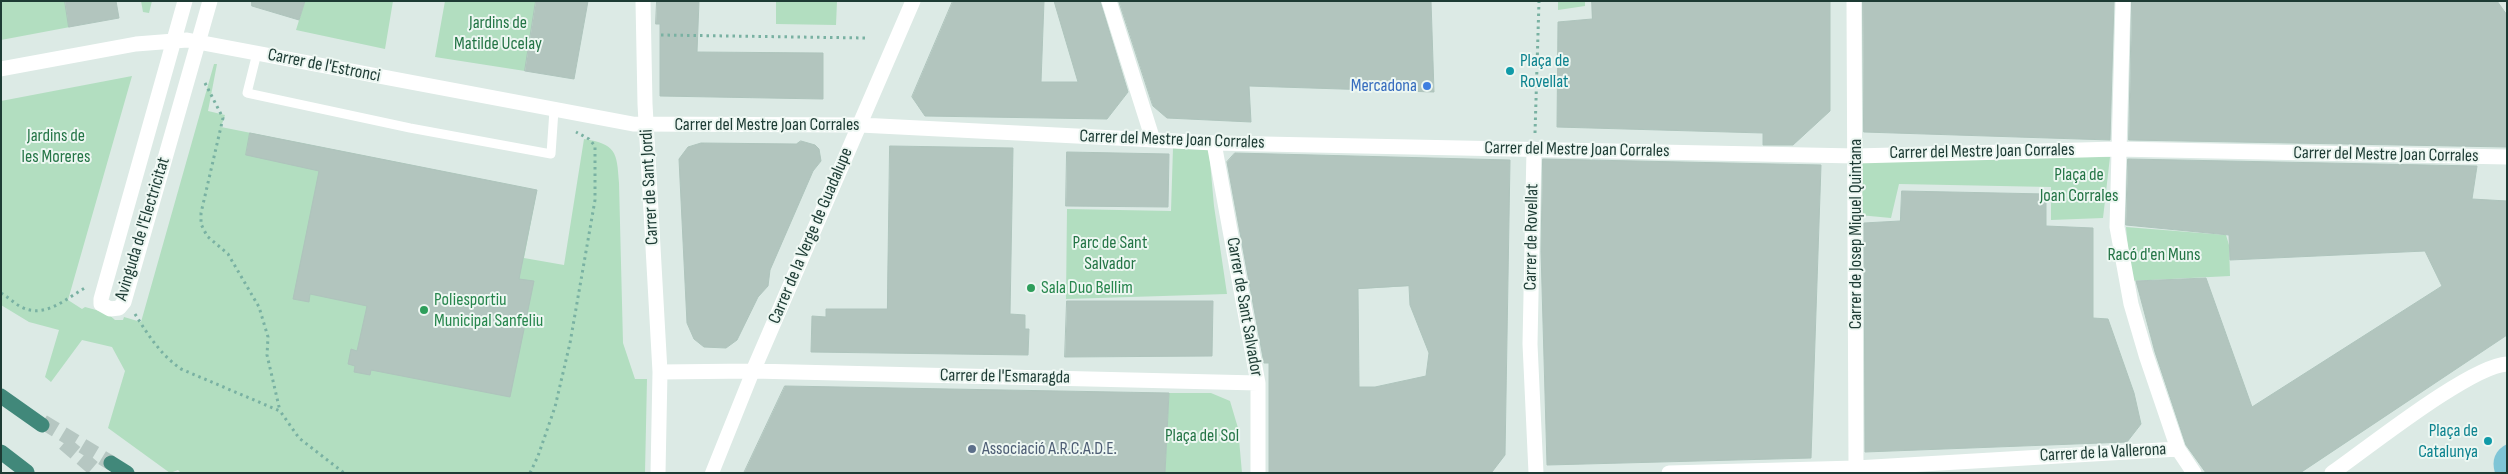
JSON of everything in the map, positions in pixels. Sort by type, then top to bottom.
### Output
[{"type":"highway","points":[[1,396],[42,423]]},
{"type":"highway","points":[[1,452],[27,472]]},
{"type":"highway","points":[[111,463],[127,473]]},
{"type":"street","name":"Avinguda de l'Electricitat","points":[[185,1],[101,299],[101,304],[110,309],[119,308],[125,297],[210,1]]},
{"type":"street","name":"Carrer de Sant Jordi","points":[[643,1],[647,124],[660,372],[658,473]]},
{"type":"street","name":"Carrer de la Verge de Guadalupe","points":[[712,473],[752,372],[913,1]]},
{"type":"street","points":[[1109,1],[1154,140]]},
{"type":"street","name":"Carrer de Josep Miquel Quintana","points":[[1854,1],[1856,468]]},
{"type":"street","points":[[2123,1],[2117,226],[2131,304],[2178,449],[2194,473]]},
{"type":"street","name":"Carrer de l'Estronci","points":[[1,69],[136,44],[173,41],[198,42],[619,122],[647,124]]},
{"type":"street","name":"Carrer del Mestre Joan Corrales","points":[[647,124],[860,125],[1214,143],[1856,156],[2118,149],[2507,157]]},
{"type":"street","name":"Carrer de Sant Salvador","points":[[1214,143],[1258,383],[1258,473]]},
{"type":"street","name":"Carrer de Rovellat","points":[[1534,149],[1530,344],[1536,473]]},
{"type":"street","points":[[2332,473],[2442,395],[2481,372],[2500,364],[2507,364]]},
{"type":"street","points":[[660,372],[752,372]]},
{"type":"street","name":"Carrer de l'Esmaragda","points":[[752,372],[1258,383]]},
{"type":"street","name":"Carrer de la Vallerona","points":[[1669,473],[1856,468],[2178,449]]},
{"type":"lane","points":[[257,53],[247,93],[410,128],[551,154],[554,110]]},
{"type":"path","points":[[1534,149],[1539,1]]},
{"type":"path","points":[[655,34],[865,38]]},
{"type":"path","points":[[201,75],[223,118],[201,214],[201,224],[207,236],[228,254],[258,308],[268,337],[267,355],[280,411],[299,438],[344,473]]},
{"type":"path","points":[[530,473],[538,456],[562,379],[596,200],[595,146],[589,139],[569,128]]},
{"type":"path","points":[[1,293],[22,307],[35,310],[54,308],[86,288]]},
{"type":"path","points":[[137,304],[134,313],[152,340],[181,370],[280,411]]},
{"type":"green space","points":[[1,1],[65,1],[70,27],[1,40]]},
{"type":"green space","points":[[141,1],[152,1],[149,13],[143,12]]},
{"type":"green space","points":[[305,1],[393,1],[385,49],[296,30]]},
{"type":"green space","name":"Jardins de Matilde Ucelay","points":[[445,1],[536,1],[525,71],[435,57]]},
{"type":"green space","points":[[776,1],[837,1],[836,25],[776,24]]},
{"type":"green space","points":[[1558,1],[1585,1],[1585,6],[1558,10]]},
{"type":"green space","name":"Jardins de les Moreres","points":[[214,64],[217,64],[208,111],[225,115],[221,127],[537,190],[524,258],[564,265],[584,139],[609,147],[613,151],[617,164],[619,183],[623,343],[635,379],[647,379],[645,473],[181,473],[178,470],[170,473],[108,428],[125,371],[112,347],[82,340],[51,382],[45,377],[59,330],[29,322],[1,305],[1,101],[132,76],[68,300],[82,309],[85,307],[107,313],[115,320],[123,320],[124,317],[141,322]]},
{"type":"green space","name":"Parc de Sant Salvador","points":[[1173,148],[1209,150],[1214,206],[1227,294],[1066,299],[1067,209],[1171,211]]},
{"type":"green space","name":"Plaça de Joan Corrales","points":[[2110,157],[2103,218],[2051,220],[2051,187],[1899,184],[1891,218],[1859,215],[1860,159]]},
{"type":"green space","name":"Racó d'en Muns","points":[[2126,227],[2226,235],[2229,245],[2230,276],[2131,281]]},
{"type":"green space","name":"Plaça del Sol","points":[[1169,393],[1211,393],[1230,401],[1238,428],[1242,473],[1165,473]]},
{"type":"water","points":[[2507,444],[2507,473],[2495,473],[2495,456]]},
{"type":"building","points":[[65,1],[116,1],[119,18],[69,27]]},
{"type":"building","points":[[252,1],[305,1],[299,20],[252,6]]},
{"type":"building","points":[[536,1],[588,1],[574,79],[525,71]]},
{"type":"building","points":[[657,1],[699,1],[697,52],[823,53],[823,99],[660,96],[660,24],[656,24]]},
{"type":"building","points":[[953,1],[1044,1],[1041,82],[1078,82],[1054,1],[1100,1],[1128,92],[1107,119],[925,116],[912,97]]},
{"type":"building","points":[[1119,1],[1431,1],[1434,92],[1249,86],[1251,122],[1167,118],[1153,106]]},
{"type":"building","points":[[1592,1],[1830,1],[1830,111],[1793,145],[1763,145],[1763,133],[1557,127],[1558,22],[1592,19]]},
{"type":"building","points":[[1863,1],[2114,1],[2110,140],[1864,132]]},
{"type":"building","points":[[2132,1],[2497,1],[2507,15],[2507,147],[2129,140]]},
{"type":"building","points":[[250,133],[537,190],[519,279],[534,281],[510,397],[371,370],[370,375],[354,372],[355,366],[348,364],[351,349],[357,351],[367,306],[310,294],[309,302],[293,299],[319,171],[246,155]]},
{"type":"building","points":[[801,141],[815,145],[819,149],[821,161],[813,171],[770,270],[768,286],[758,297],[737,340],[726,348],[704,347],[694,339],[687,323],[679,159],[688,147],[701,143],[796,144]]},
{"type":"building","points":[[890,146],[1013,148],[1010,314],[1025,315],[1025,329],[1029,329],[1028,355],[811,352],[812,316],[826,317],[826,309],[887,309]]},
{"type":"building","points":[[1067,152],[1169,154],[1168,207],[1066,206]]},
{"type":"building","points":[[1235,153],[1510,160],[1505,455],[1492,472],[1269,473],[1269,363],[1264,363],[1227,162]],"holes":[[[1409,286],[1410,305],[1429,353],[1426,376],[1375,387],[1359,387],[1358,289]]]},
{"type":"building","points":[[1543,159],[1821,165],[1811,458],[1547,465],[1541,251]]},
{"type":"building","points":[[2128,159],[2477,166],[2472,199],[2507,201],[2507,335],[2300,473],[2206,473],[2186,445],[2155,352],[2136,281],[2206,278],[2252,407],[2442,286],[2425,251],[2230,260],[2229,235],[2126,225]]},
{"type":"building","points":[[1902,191],[2046,194],[2046,226],[2093,228],[2093,318],[2108,319],[2134,393],[2141,424],[2127,442],[1865,452],[1864,223],[1900,221]]},
{"type":"building","points":[[1067,301],[1213,301],[1212,356],[1065,357]]},
{"type":"building","points":[[785,386],[1169,393],[1165,473],[744,473]]},
{"type":"tunnel","points":[[43,422],[111,463]]},
{"type":"tunnel","points":[[64,443],[99,473]]},
{"type":"place","name":"Plaça de Rovellat","points":[[1510,71]]},
{"type":"place","name":"Mercadona","points":[[1427,86]]},
{"type":"place","name":"Sala Duo Bellim","points":[[1031,288]]},
{"type":"place","name":"Poliesportiu Municipal Sanfeliu","points":[[424,310]]},
{"type":"place","name":"Plaça de Catalunya","points":[[2488,441]]},
{"type":"place","name":"Associació A.R.C.A.D.E.","points":[[972,449]]}]
